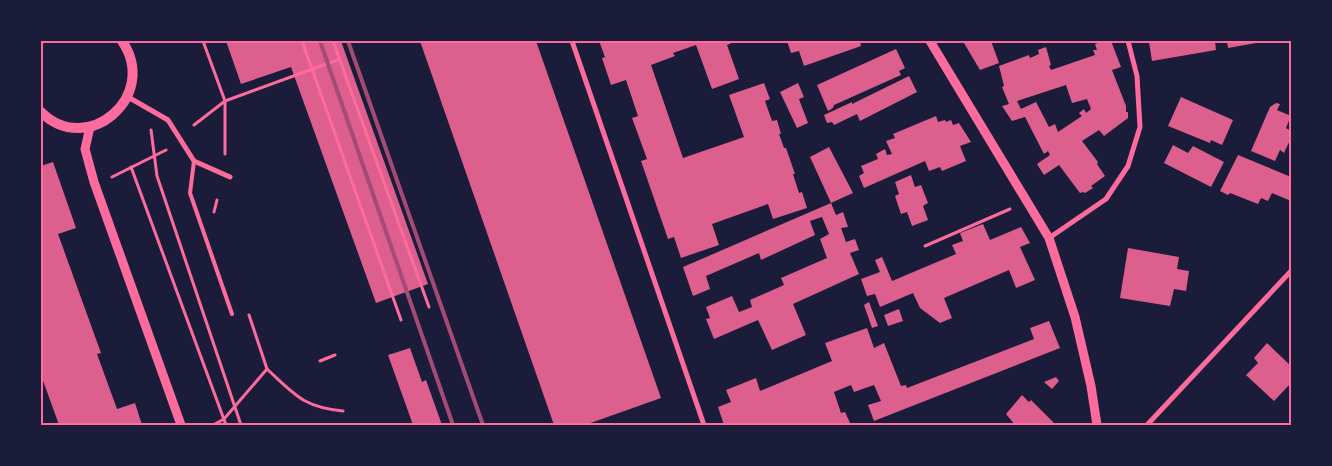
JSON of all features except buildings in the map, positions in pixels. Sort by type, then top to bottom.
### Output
[{"type":"main road","points":[[41,112],[46,117],[60,124],[75,128],[90,127],[106,121],[128,97],[132,81],[132,65],[127,49],[122,41]]},
{"type":"street","points":[[572,41],[704,425]]},
{"type":"street","points":[[930,41],[1049,238],[1074,317],[1091,386],[1096,425]]},
{"type":"street","points":[[1049,238],[1106,199],[1128,166],[1140,127],[1137,76],[1128,41]]},
{"type":"street","points":[[128,97],[168,120],[194,161],[230,177]]},
{"type":"street","points":[[90,127],[86,149],[94,182],[181,425]]},
{"type":"street","points":[[1147,425],[1291,271]]},
{"type":"lane","points":[[194,161],[190,193],[232,314]]},
{"type":"path","points":[[203,41],[225,101],[225,154]]},
{"type":"path","points":[[302,41],[401,320]]},
{"type":"path","points":[[333,41],[429,307]]},
{"type":"path","points":[[194,125],[225,101],[340,59]]},
{"type":"path","points":[[148,109],[157,176],[241,425]]},
{"type":"path","points":[[112,177],[166,150]]},
{"type":"path","points":[[131,167],[226,425]]},
{"type":"path","points":[[925,246],[1027,202]]},
{"type":"path","points":[[320,361],[336,356]]},
{"type":"path","points":[[267,369],[298,398],[321,409],[342,411]]},
{"type":"railway","points":[[320,41],[453,425]]},
{"type":"railway","points":[[348,41],[483,425]]}]
